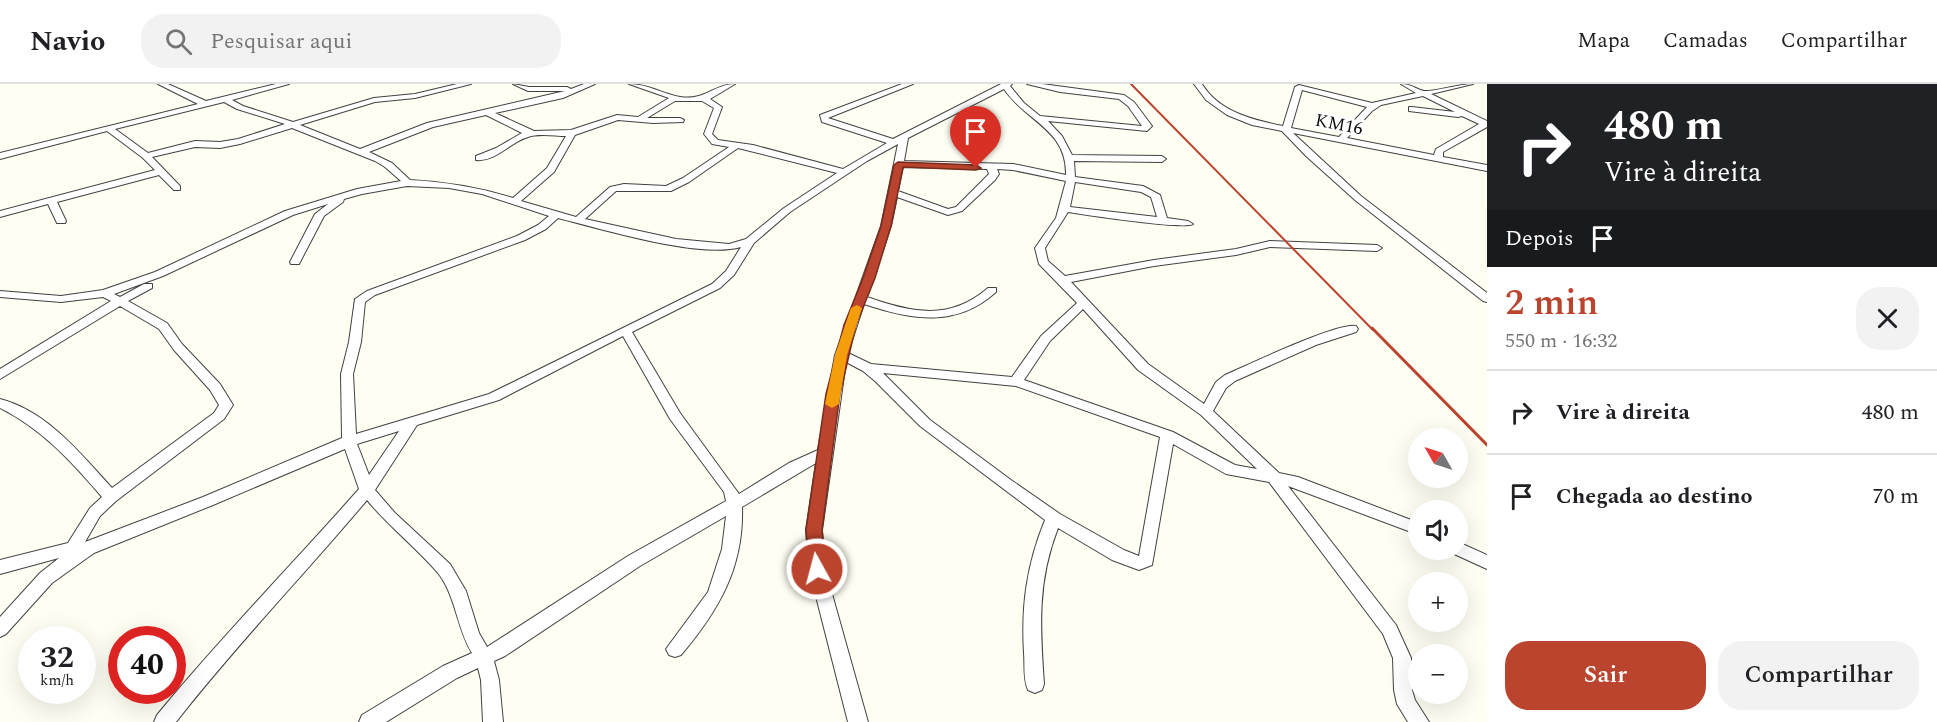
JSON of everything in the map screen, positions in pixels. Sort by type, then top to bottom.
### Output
[{"type":"street","points":[[162,84],[206,104]]},
{"type":"street","points":[[0,156],[285,84]]},
{"type":"street","points":[[146,156],[195,144],[220,145],[249,140],[292,124],[374,100],[415,96],[467,84]]},
{"type":"street","points":[[517,84],[528,89],[578,89]]},
{"type":"street","points":[[363,152],[419,129],[541,101],[591,84]]},
{"type":"street","points":[[633,84],[677,98],[704,99],[718,107],[708,134],[711,139],[844,172]]},
{"type":"street","points":[[704,99],[731,84]]},
{"type":"street","points":[[899,140],[823,118],[909,84]]},
{"type":"street","points":[[0,567],[69,555],[208,501],[349,441],[503,393],[716,286],[730,273],[750,241],[787,210],[844,172],[899,140],[1007,84],[1018,104],[1058,136],[1070,158],[1070,179],[1064,209],[1060,219],[1040,248],[1043,262],[1063,280],[1143,367],[1206,412],[1272,475],[1390,630],[1402,658],[1403,690],[1407,704],[1419,722]]},
{"type":"street","points":[[1031,84],[1066,91],[1121,97],[1131,104],[1148,126],[1138,129],[1038,118]]},
{"type":"street","name":"KM16","points":[[1198,84],[1213,103],[1229,113],[1255,123],[1286,131],[1487,168]]},
{"type":"street","points":[[1405,84],[1486,124]]},
{"type":"street","points":[[1469,84],[1421,93],[1373,106],[1297,86],[1286,131],[1380,215],[1487,298]]},
{"type":"street","points":[[638,120],[677,98]]},
{"type":"street","points":[[226,99],[236,106],[292,124],[319,137],[363,152],[392,168],[407,183]]},
{"type":"street","points":[[1340,141],[1373,106]]},
{"type":"street","points":[[1412,109],[1469,116]]},
{"type":"street","points":[[486,112],[528,133],[572,134],[617,117],[638,120],[680,120]]},
{"type":"street","points":[[1438,159],[1439,151],[1486,124]]},
{"type":"street","points":[[109,129],[146,156],[177,188]]},
{"type":"street","points":[[479,158],[499,150],[528,133]]},
{"type":"street","points":[[515,201],[551,170],[572,134]]},
{"type":"street","points":[[858,722],[843,674],[814,546],[814,530],[833,394],[841,355],[886,226],[898,165],[899,140]]},
{"type":"street","points":[[578,220],[613,189],[624,187],[668,189],[686,180],[737,145]]},
{"type":"street","points":[[1070,158],[1162,159]]},
{"type":"street","points":[[898,165],[1029,169],[1070,179],[1143,189],[1152,193],[1162,222]]},
{"type":"street","points":[[893,193],[948,212],[958,209],[993,178],[991,167]]},
{"type":"street","points":[[0,214],[162,171]]},
{"type":"street","points":[[0,294],[61,299],[105,293],[134,285],[180,265],[258,226],[352,193],[407,183],[449,185],[515,201],[578,220],[685,243],[729,248],[750,241]]},
{"type":"street","points":[[51,199],[61,221]]},
{"type":"street","points":[[295,262],[320,214],[337,199]]},
{"type":"street","points":[[1064,209],[1188,224]]},
{"type":"street","points":[[492,722],[490,680],[484,657],[471,636],[457,591],[444,569],[389,517],[367,490],[349,441],[347,374],[355,342],[359,301],[371,294],[521,238],[542,227],[556,214]]},
{"type":"street","points":[[1063,280],[1154,263],[1236,252],[1270,244],[1377,248]]},
{"type":"street","points":[[0,375],[180,265]]},
{"type":"street","points":[[860,299],[906,312],[931,315],[953,314],[976,305],[992,290]]},
{"type":"street","points":[[0,629],[69,555],[95,512],[111,497],[211,422],[226,405],[215,387],[163,326],[105,293]]},
{"type":"street","points":[[1016,382],[1044,338],[1059,322],[1084,303]]},
{"type":"street","points":[[1206,412],[1221,385],[1236,374],[1312,342],[1352,329]]},
{"type":"street","points":[[625,330],[675,416],[726,484],[735,503],[730,541],[718,589],[710,605],[675,649]]},
{"type":"street","points":[[841,355],[868,368],[925,423],[1054,518],[1118,555],[1139,563],[1146,560],[1168,435]]},
{"type":"street","points":[[868,368],[1016,382],[1077,400],[1168,435],[1231,470],[1272,475],[1316,489],[1408,525]]},
{"type":"street","points":[[0,403],[45,427],[60,440],[111,497]]},
{"type":"street","points":[[164,722],[211,663],[300,567],[367,490],[413,421]]},
{"type":"street","points":[[369,722],[450,672],[499,650],[634,561],[794,467],[826,452]]},
{"type":"street","points":[[1035,684],[1032,593],[1041,552],[1054,518]]},
{"type":"street","points":[[1468,553],[1487,562]]},
{"type":"railway","points":[[1131,84],[1373,330]]},
{"type":"railway","points":[[1372,328],[1487,445]]},
{"type":"slow traffic","points":[[832,404],[841,355],[857,308]]},
{"type":"route","points":[[817,569],[814,530],[833,394],[850,325],[886,226],[898,165],[976,168]]}]
